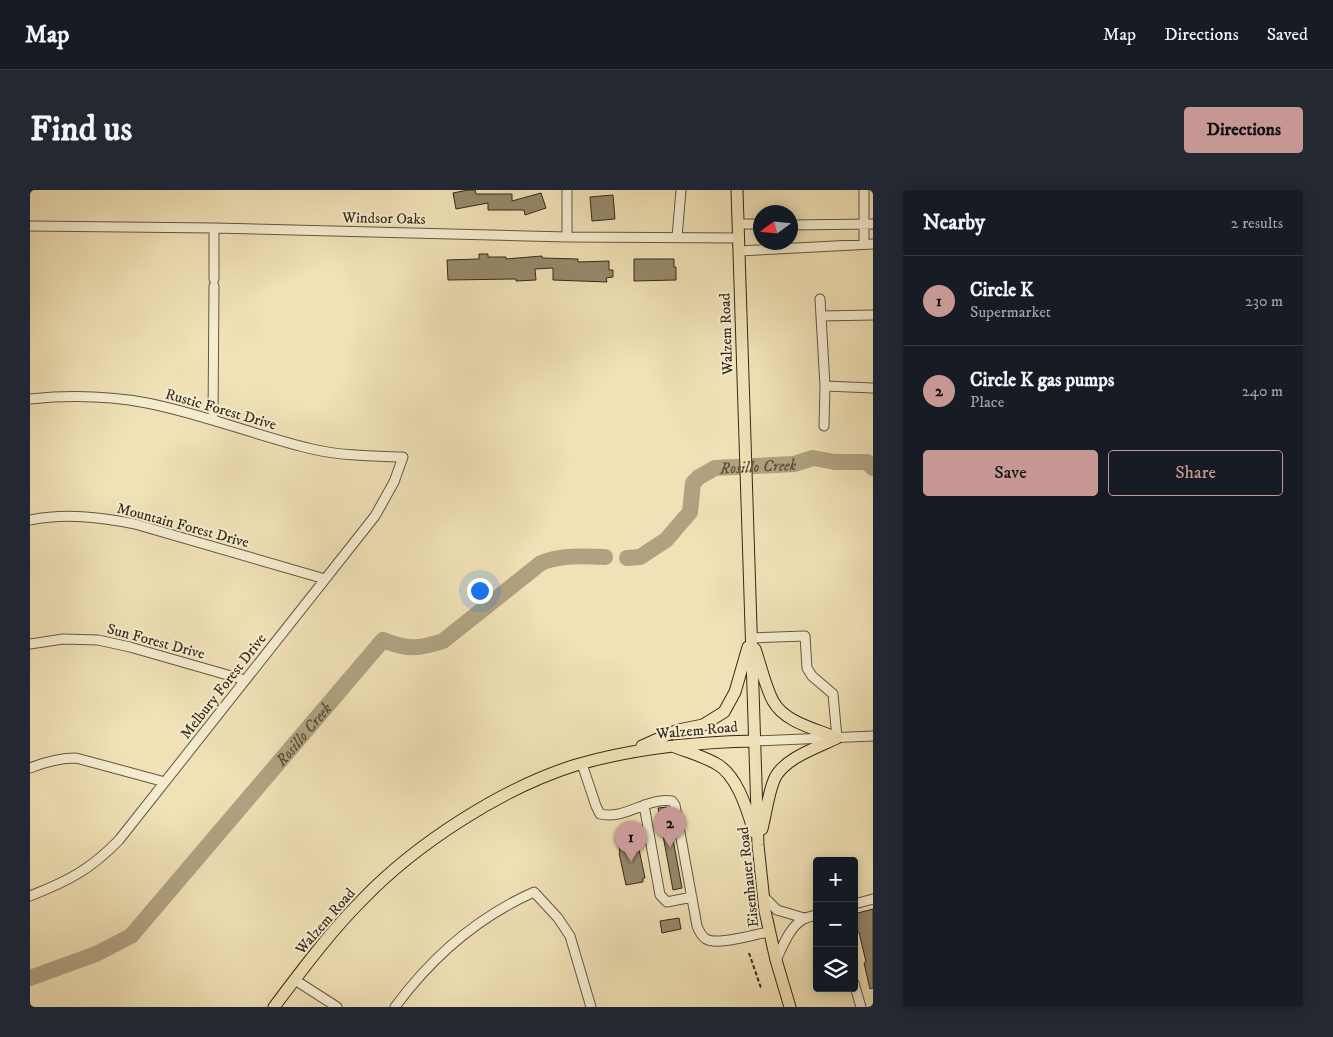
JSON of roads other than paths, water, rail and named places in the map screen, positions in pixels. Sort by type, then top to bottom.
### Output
[{"type":"main road","name":"Walzem Road","points":[[274,1007],[328,938],[362,899],[394,869],[475,811],[515,790],[582,764],[627,753],[673,746],[720,742],[755,742],[737,190]]},
{"type":"main road","points":[[751,638],[773,701],[778,708],[790,718],[838,738]]},
{"type":"main road","points":[[627,753],[678,730],[702,725],[724,712],[735,692],[751,638]]},
{"type":"main road","points":[[758,845],[774,779],[782,769],[798,756],[838,738]]},
{"type":"main road","name":"Eisenhauer Road","points":[[755,742],[758,845],[763,896],[769,932],[790,1007]]},
{"type":"main road","points":[[673,746],[716,763],[728,772],[736,784],[751,821],[758,845]]},
{"type":"street","points":[[567,190],[567,237]]},
{"type":"street","points":[[678,237],[680,190]]},
{"type":"street","points":[[798,245],[868,244],[869,224],[864,190]]},
{"type":"street","points":[[738,224],[753,224]]},
{"type":"street","points":[[798,225],[869,224]]},
{"type":"street","name":"Windsor Oaks","points":[[30,226],[214,228],[567,237],[738,238]]},
{"type":"street","points":[[213,420],[214,228]]},
{"type":"street","points":[[739,251],[753,249]]},
{"type":"street","points":[[820,299],[825,386],[824,426]]},
{"type":"street","points":[[821,316],[873,315]]},
{"type":"street","points":[[825,386],[873,388]]},
{"type":"street","name":"Rustic Forest Drive","points":[[30,399],[73,397],[117,399],[148,404],[213,420],[314,449],[347,455],[403,457]]},
{"type":"street","name":"Melbury Forest Drive","points":[[30,896],[67,881],[90,867],[119,840],[375,516],[394,482],[403,457]]},
{"type":"street","name":"Mountain Forest Drive","points":[[30,520],[43,517],[70,516],[125,522],[326,579]]},
{"type":"street","points":[[751,638],[805,636],[807,668],[812,676],[833,694],[838,738]]},
{"type":"street","name":"Sun Forest Drive","points":[[30,644],[63,638],[98,640],[130,647],[245,680]]},
{"type":"street","points":[[755,742],[873,736]]},
{"type":"street","points":[[30,768],[42,763],[76,758],[165,782]]},
{"type":"street","points":[[582,764],[600,814],[611,816],[644,804],[666,800],[672,801],[675,805],[696,926],[701,935],[707,940],[720,941],[769,932]]},
{"type":"street","points":[[644,804],[660,895],[667,902],[692,897]]},
{"type":"street","points":[[395,1007],[412,984],[446,948],[509,904],[534,892],[558,918],[570,936],[591,1007]]},
{"type":"street","points":[[763,896],[777,910],[804,918]]},
{"type":"street","points":[[858,903],[873,899]]},
{"type":"street","points":[[776,960],[798,922],[813,915]]},
{"type":"street","points":[[295,980],[338,1007]]},
{"type":"street","points":[[857,992],[861,1007]]},
{"type":"waterway","name":"Rosillo Creek","points":[[627,558],[640,557],[666,540],[690,512],[693,483],[699,477],[715,468],[794,464],[813,458],[835,462],[867,462],[873,468]]},
{"type":"waterway","name":"Rosillo Creek","points":[[30,978],[96,954],[131,936],[383,640],[406,647],[427,646],[443,641],[541,563],[564,557],[605,557]]},
{"type":"place","name":"Circle K gas pumps","points":[[670,848]]},
{"type":"place","name":"Circle K","points":[[631,862]]}]
